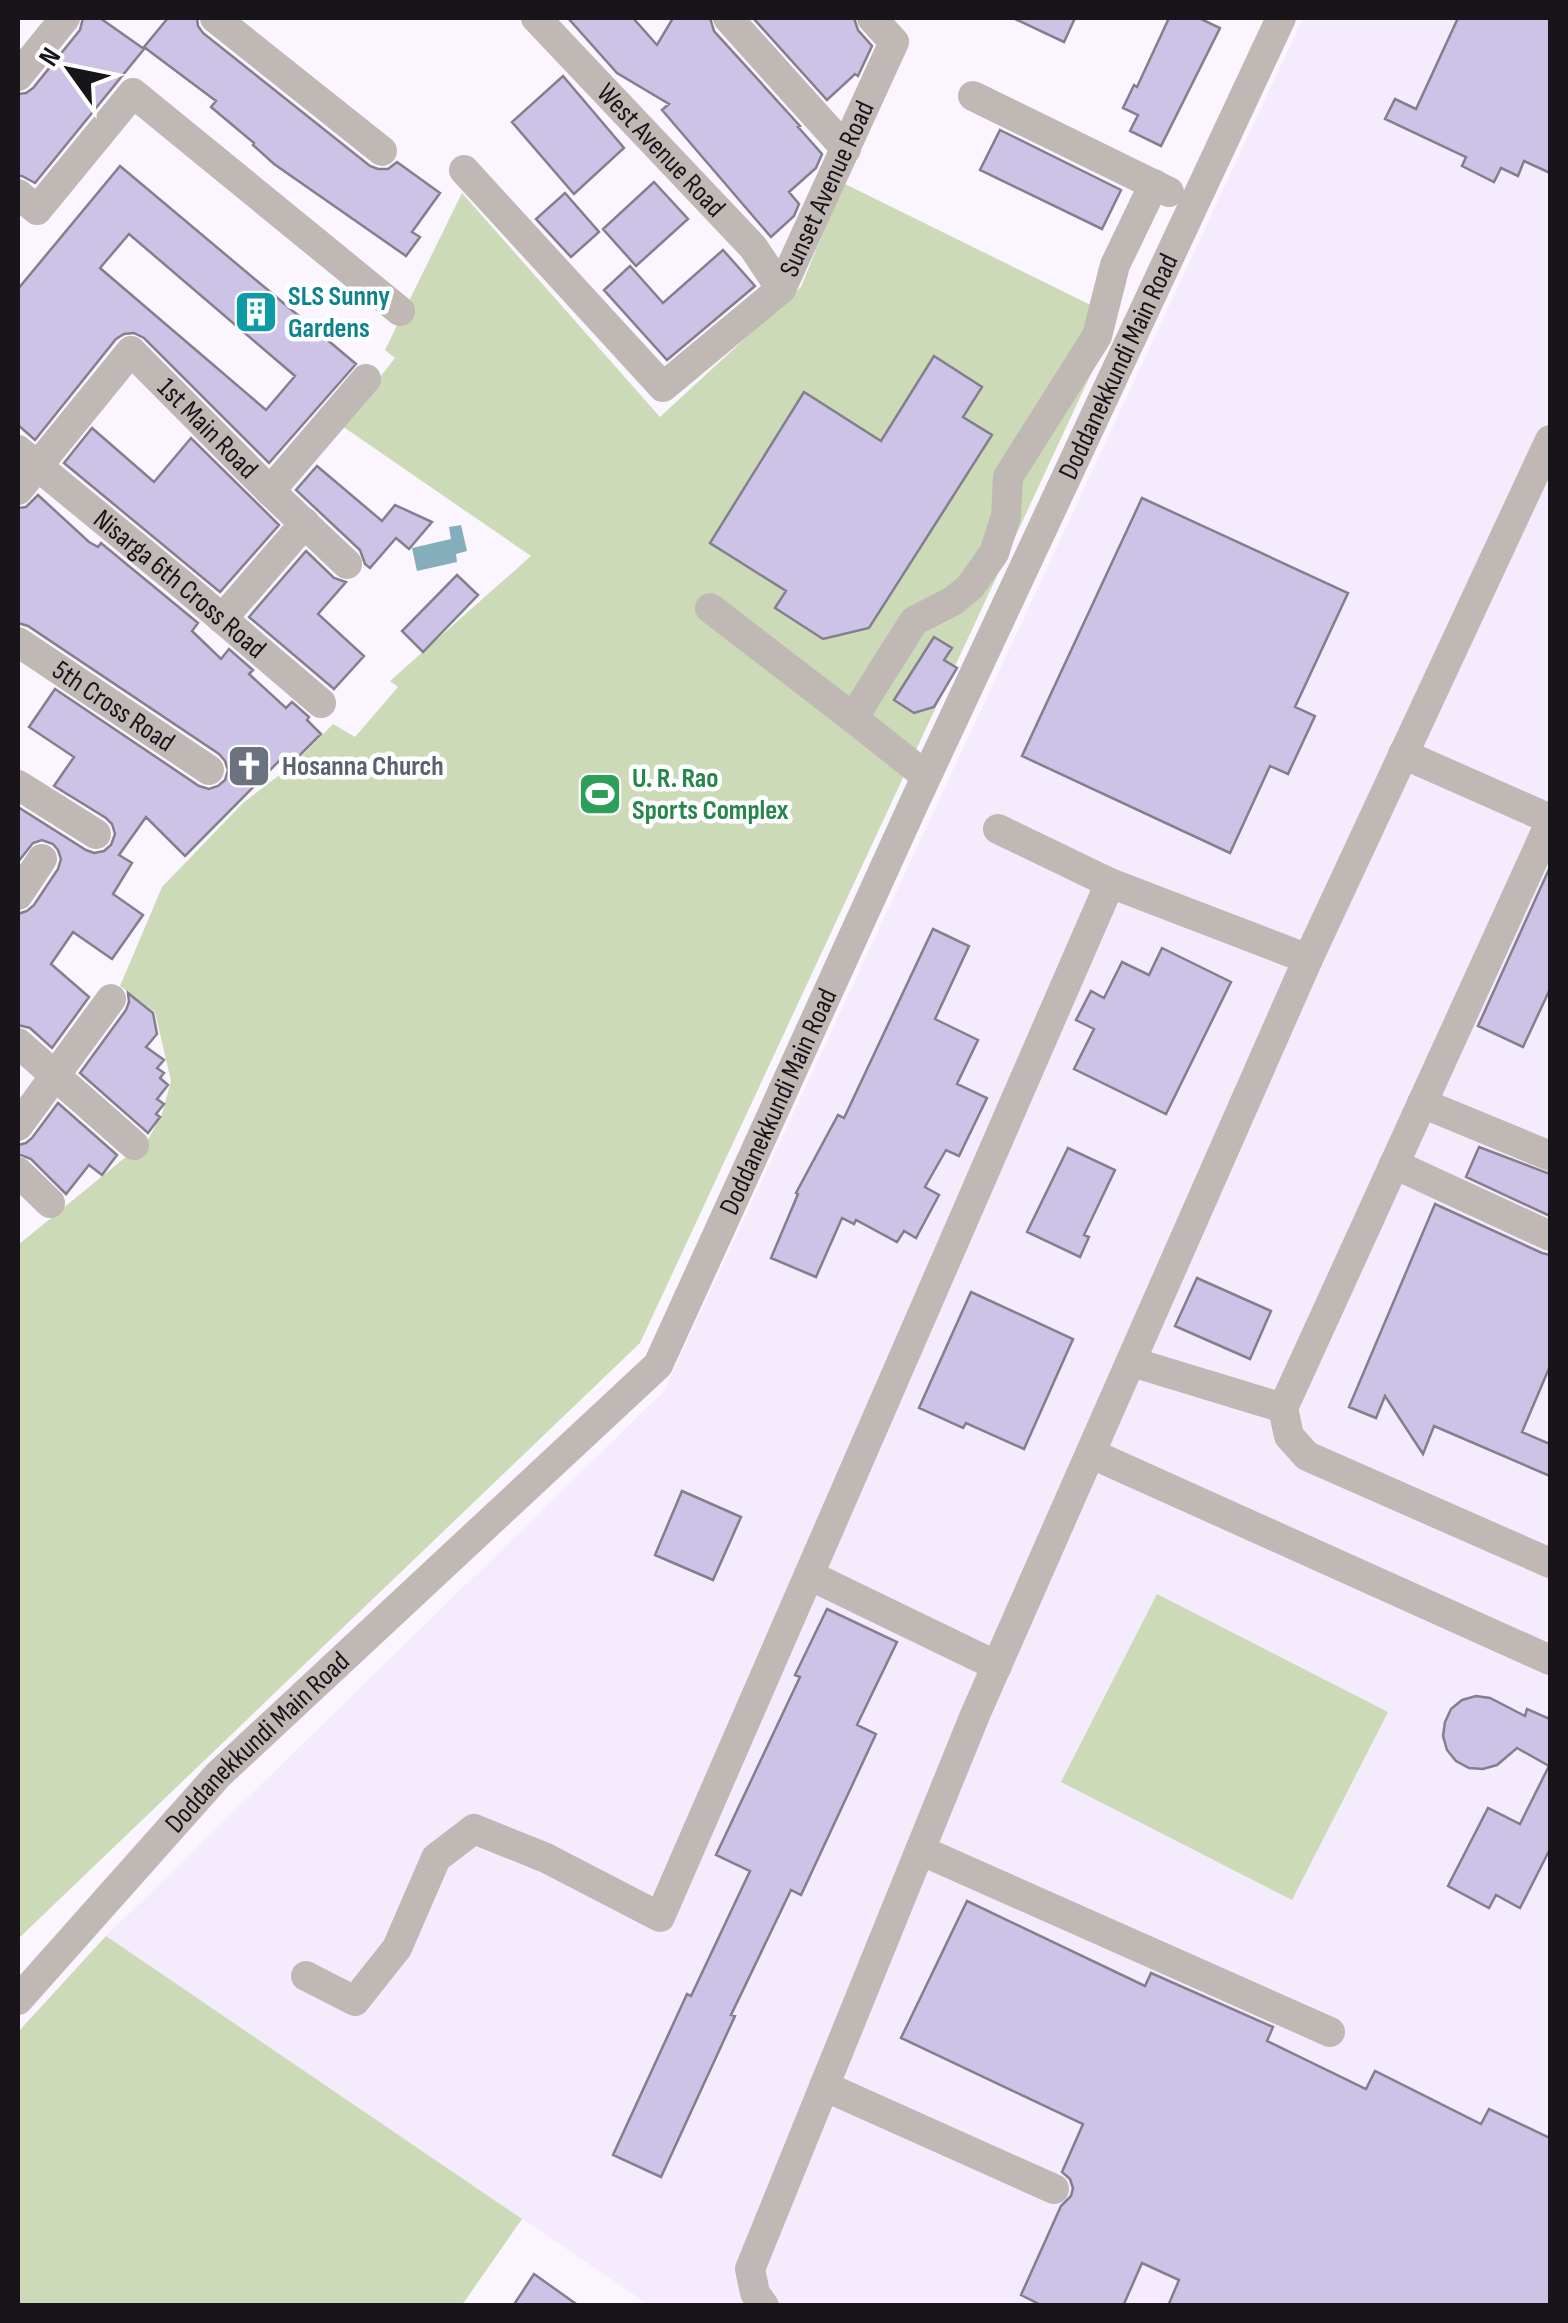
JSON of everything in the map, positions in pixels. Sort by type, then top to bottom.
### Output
[{"type":"street","points":[[18,76],[65,18]]},
{"type":"street","points":[[215,18],[382,151]]},
{"type":"street","name":"West Avenue Road","points":[[536,18],[752,248],[780,289]]},
{"type":"street","points":[[728,18],[846,149]]},
{"type":"street","name":"Sunset Avenue Road","points":[[464,170],[663,387],[780,289],[894,42],[872,18]]},
{"type":"street","name":"Doddanekkundi Main Road","points":[[18,2000],[218,1774],[658,1366],[926,776],[1281,18]]},
{"type":"street","points":[[27,202],[134,93],[400,311]]},
{"type":"street","points":[[973,96],[1194,204]]},
{"type":"street","points":[[854,718],[914,620],[953,601],[970,587],[994,553],[1006,516],[1008,477],[1097,336],[1115,266],[1154,184]]},
{"type":"street","name":"1st Main Road","points":[[24,469],[131,351],[270,491],[366,378]]},
{"type":"street","points":[[764,2306],[755,2293],[750,2270],[997,1666],[1308,959],[1550,440]]},
{"type":"street","name":"Nisarga 6th Cross Road","points":[[24,469],[222,619],[320,703]]},
{"type":"street","points":[[270,491],[346,564]]},
{"type":"street","points":[[222,619],[305,523]]},
{"type":"street","points":[[710,608],[926,776]]},
{"type":"street","name":"5th Cross Road","points":[[18,642],[209,770]]},
{"type":"street","points":[[1403,754],[1550,821],[1283,1408],[1289,1436],[1308,1456],[1550,1563]]},
{"type":"street","points":[[18,784],[96,834]]},
{"type":"street","points":[[998,829],[1110,883],[1308,959]]},
{"type":"street","points":[[18,895],[42,860]]},
{"type":"street","points":[[306,1976],[355,2001],[397,1948],[436,1858],[474,1829],[546,1858],[660,1917],[1110,883]]},
{"type":"street","points":[[18,1126],[110,1000]]},
{"type":"street","points":[[18,1043],[134,1144]]},
{"type":"street","points":[[1422,1103],[1550,1156]]},
{"type":"street","points":[[1394,1164],[1550,1236]]},
{"type":"street","points":[[18,1172],[50,1204]]},
{"type":"street","points":[[1132,1362],[1283,1408]]},
{"type":"street","points":[[1092,1454],[1550,1660]]},
{"type":"street","points":[[809,1574],[997,1666]]},
{"type":"street","points":[[920,1850],[1330,2032]]},
{"type":"street","points":[[824,2086],[1054,2189]]},
{"type":"shaded area","points":[[1303,18],[1550,18],[1550,2305],[649,2305],[106,1936],[664,1391]]},
{"type":"green space","points":[[843,183],[1117,318],[640,1343],[18,1939],[18,1245],[149,1138],[162,1114],[171,1081],[155,1012],[120,986],[162,887],[243,803],[294,764],[333,724],[355,737],[398,687],[390,681],[531,556],[342,426],[395,358],[385,350],[462,193],[660,417],[801,287]]},
{"type":"green space","points":[[1157,1594],[1388,1712],[1292,1900],[1061,1782]]},
{"type":"green space","points":[[106,1936],[522,2219],[462,2305],[18,2305],[18,2032]]},
{"type":"water","points":[[461,525],[467,551],[456,554],[457,562],[417,571],[412,548],[451,539],[449,527]]},
{"type":"building","points":[[83,18],[100,18],[144,49],[35,183],[18,176],[18,94],[33,88],[80,30]]},
{"type":"building","points":[[168,18],[197,18],[203,33],[370,166],[388,169],[397,162],[440,193],[412,232],[420,237],[406,256],[274,164],[211,107],[216,101],[144,47]]},
{"type":"building","points":[[568,18],[633,18],[657,45],[673,18],[710,18],[714,31],[822,154],[816,168],[789,192],[799,204],[794,216],[771,237],[662,110],[669,104],[617,73]]},
{"type":"building","points":[[753,18],[854,18],[858,30],[872,46],[858,76],[855,74],[827,100]]},
{"type":"building","points":[[1013,18],[1075,18],[1064,42]]},
{"type":"building","points":[[1169,18],[1199,18],[1220,28],[1161,146],[1130,131],[1138,115],[1123,108]]},
{"type":"building","points":[[1458,18],[1550,18],[1550,173],[1524,161],[1518,176],[1501,168],[1494,182],[1462,166],[1466,157],[1385,119],[1395,99],[1416,109]]},
{"type":"building","points":[[563,76],[624,148],[574,194],[512,122]]},
{"type":"building","points":[[1000,130],[1121,190],[1102,229],[980,170]]},
{"type":"building","name":"SLS Sunny Gardens","points":[[120,166],[356,364],[269,463],[144,338],[124,334],[35,440],[18,425],[18,289]],"holes":[[[129,234],[295,376],[266,410],[100,268]]]},
{"type":"building","points":[[654,182],[688,219],[636,266],[603,229]]},
{"type":"building","points":[[565,193],[599,232],[571,257],[536,219]]},
{"type":"building","points":[[723,250],[755,286],[667,360],[604,290],[630,266],[663,303]]},
{"type":"building","points":[[934,356],[982,387],[963,417],[992,435],[869,628],[823,639],[775,608],[786,591],[710,543],[804,392],[881,441]]},
{"type":"building","points":[[92,428],[154,482],[191,438],[279,525],[220,592],[64,463]]},
{"type":"building","points":[[317,466],[382,521],[395,505],[432,522],[409,549],[396,538],[370,568],[360,550],[296,490]]},
{"type":"building","points":[[38,495],[89,542],[98,547],[101,543],[198,623],[192,631],[221,659],[229,649],[253,670],[249,674],[286,708],[292,702],[321,734],[292,763],[285,755],[185,856],[146,817],[119,855],[132,863],[113,894],[143,915],[112,959],[73,932],[51,964],[89,997],[52,1048],[30,1028],[18,1025],[18,914],[34,905],[61,859],[53,844],[42,840],[33,843],[18,862],[18,807],[94,853],[111,845],[115,834],[106,818],[54,786],[74,757],[29,727],[55,689],[199,786],[218,786],[228,770],[219,754],[18,623],[18,508],[26,507]]},
{"type":"building","points":[[1142,498],[1348,593],[1295,707],[1315,716],[1288,774],[1270,766],[1230,853],[1022,756]]},
{"type":"building","points":[[306,551],[334,578],[346,582],[318,614],[364,656],[334,689],[249,617]]},
{"type":"building","points":[[457,575],[478,595],[423,652],[402,631]]},
{"type":"building","points":[[934,637],[952,648],[944,660],[957,668],[934,707],[914,713],[894,700]]},
{"type":"building","points":[[1550,867],[1550,989],[1523,1047],[1478,1026]]},
{"type":"building","points":[[933,929],[969,946],[935,1019],[978,1040],[957,1084],[987,1098],[959,1156],[946,1150],[925,1187],[939,1195],[916,1238],[904,1231],[897,1242],[856,1220],[854,1224],[842,1218],[816,1277],[771,1258],[796,1193],[838,1115],[844,1118]]},
{"type":"building","points":[[1162,948],[1231,982],[1166,1114],[1074,1069],[1094,1029],[1076,1020],[1091,991],[1104,998],[1122,962],[1149,975]]},
{"type":"building","points":[[128,993],[153,1013],[157,1034],[146,1047],[164,1060],[157,1068],[164,1073],[160,1078],[168,1085],[157,1099],[164,1104],[156,1114],[160,1117],[148,1133],[80,1073],[126,1010]]},
{"type":"building","points":[[58,1103],[117,1155],[102,1175],[89,1165],[66,1194],[31,1159],[18,1154],[18,1145],[32,1138]]},
{"type":"building","points":[[1479,1147],[1550,1174],[1550,1216],[1466,1177]]},
{"type":"building","points":[[1068,1148],[1115,1170],[1084,1235],[1089,1237],[1080,1257],[1027,1232]]},
{"type":"building","points":[[1435,1204],[1550,1255],[1550,1366],[1522,1432],[1550,1444],[1550,1476],[1434,1426],[1423,1454],[1385,1396],[1376,1418],[1349,1407]]},
{"type":"building","points":[[1197,1278],[1271,1311],[1250,1359],[1175,1326]]},
{"type":"building","points":[[971,1292],[1073,1339],[1024,1449],[966,1423],[963,1428],[919,1408]]},
{"type":"building","points":[[682,1491],[741,1517],[713,1580],[655,1555]]},
{"type":"building","points":[[827,1609],[897,1642],[857,1725],[876,1734],[801,1895],[791,1890],[731,2015],[735,2016],[661,2177],[613,2155],[687,1994],[691,1996],[750,1871],[716,1855],[800,1677],[795,1675]]},
{"type":"building","points":[[1476,1696],[1490,1698],[1525,1716],[1527,1709],[1550,1719],[1550,1849],[1520,1908],[1496,1895],[1489,1908],[1448,1886],[1488,1808],[1520,1824],[1549,1766],[1517,1748],[1497,1765],[1483,1769],[1469,1768],[1456,1761],[1443,1736],[1445,1722],[1451,1709]]},
{"type":"building","points":[[967,1901],[1145,1986],[1151,1973],[1273,2027],[1267,2041],[1366,2089],[1375,2071],[1481,2124],[1489,2109],[1550,2138],[1550,2306],[1168,2306],[1179,2280],[1142,2263],[1123,2306],[1043,2306],[1021,2295],[1061,2206],[1071,2196],[1070,2179],[1062,2172],[1083,2124],[901,2038]]},
{"type":"building","points":[[534,2274],[579,2306],[513,2306]]},
{"type":"place","name":"SLS Sunny Gardens","points":[[256,312]]},
{"type":"place","name":"Hosanna Church","points":[[249,766]]},
{"type":"place","name":"U. R. Rao Sports Complex","points":[[600,794]]}]
